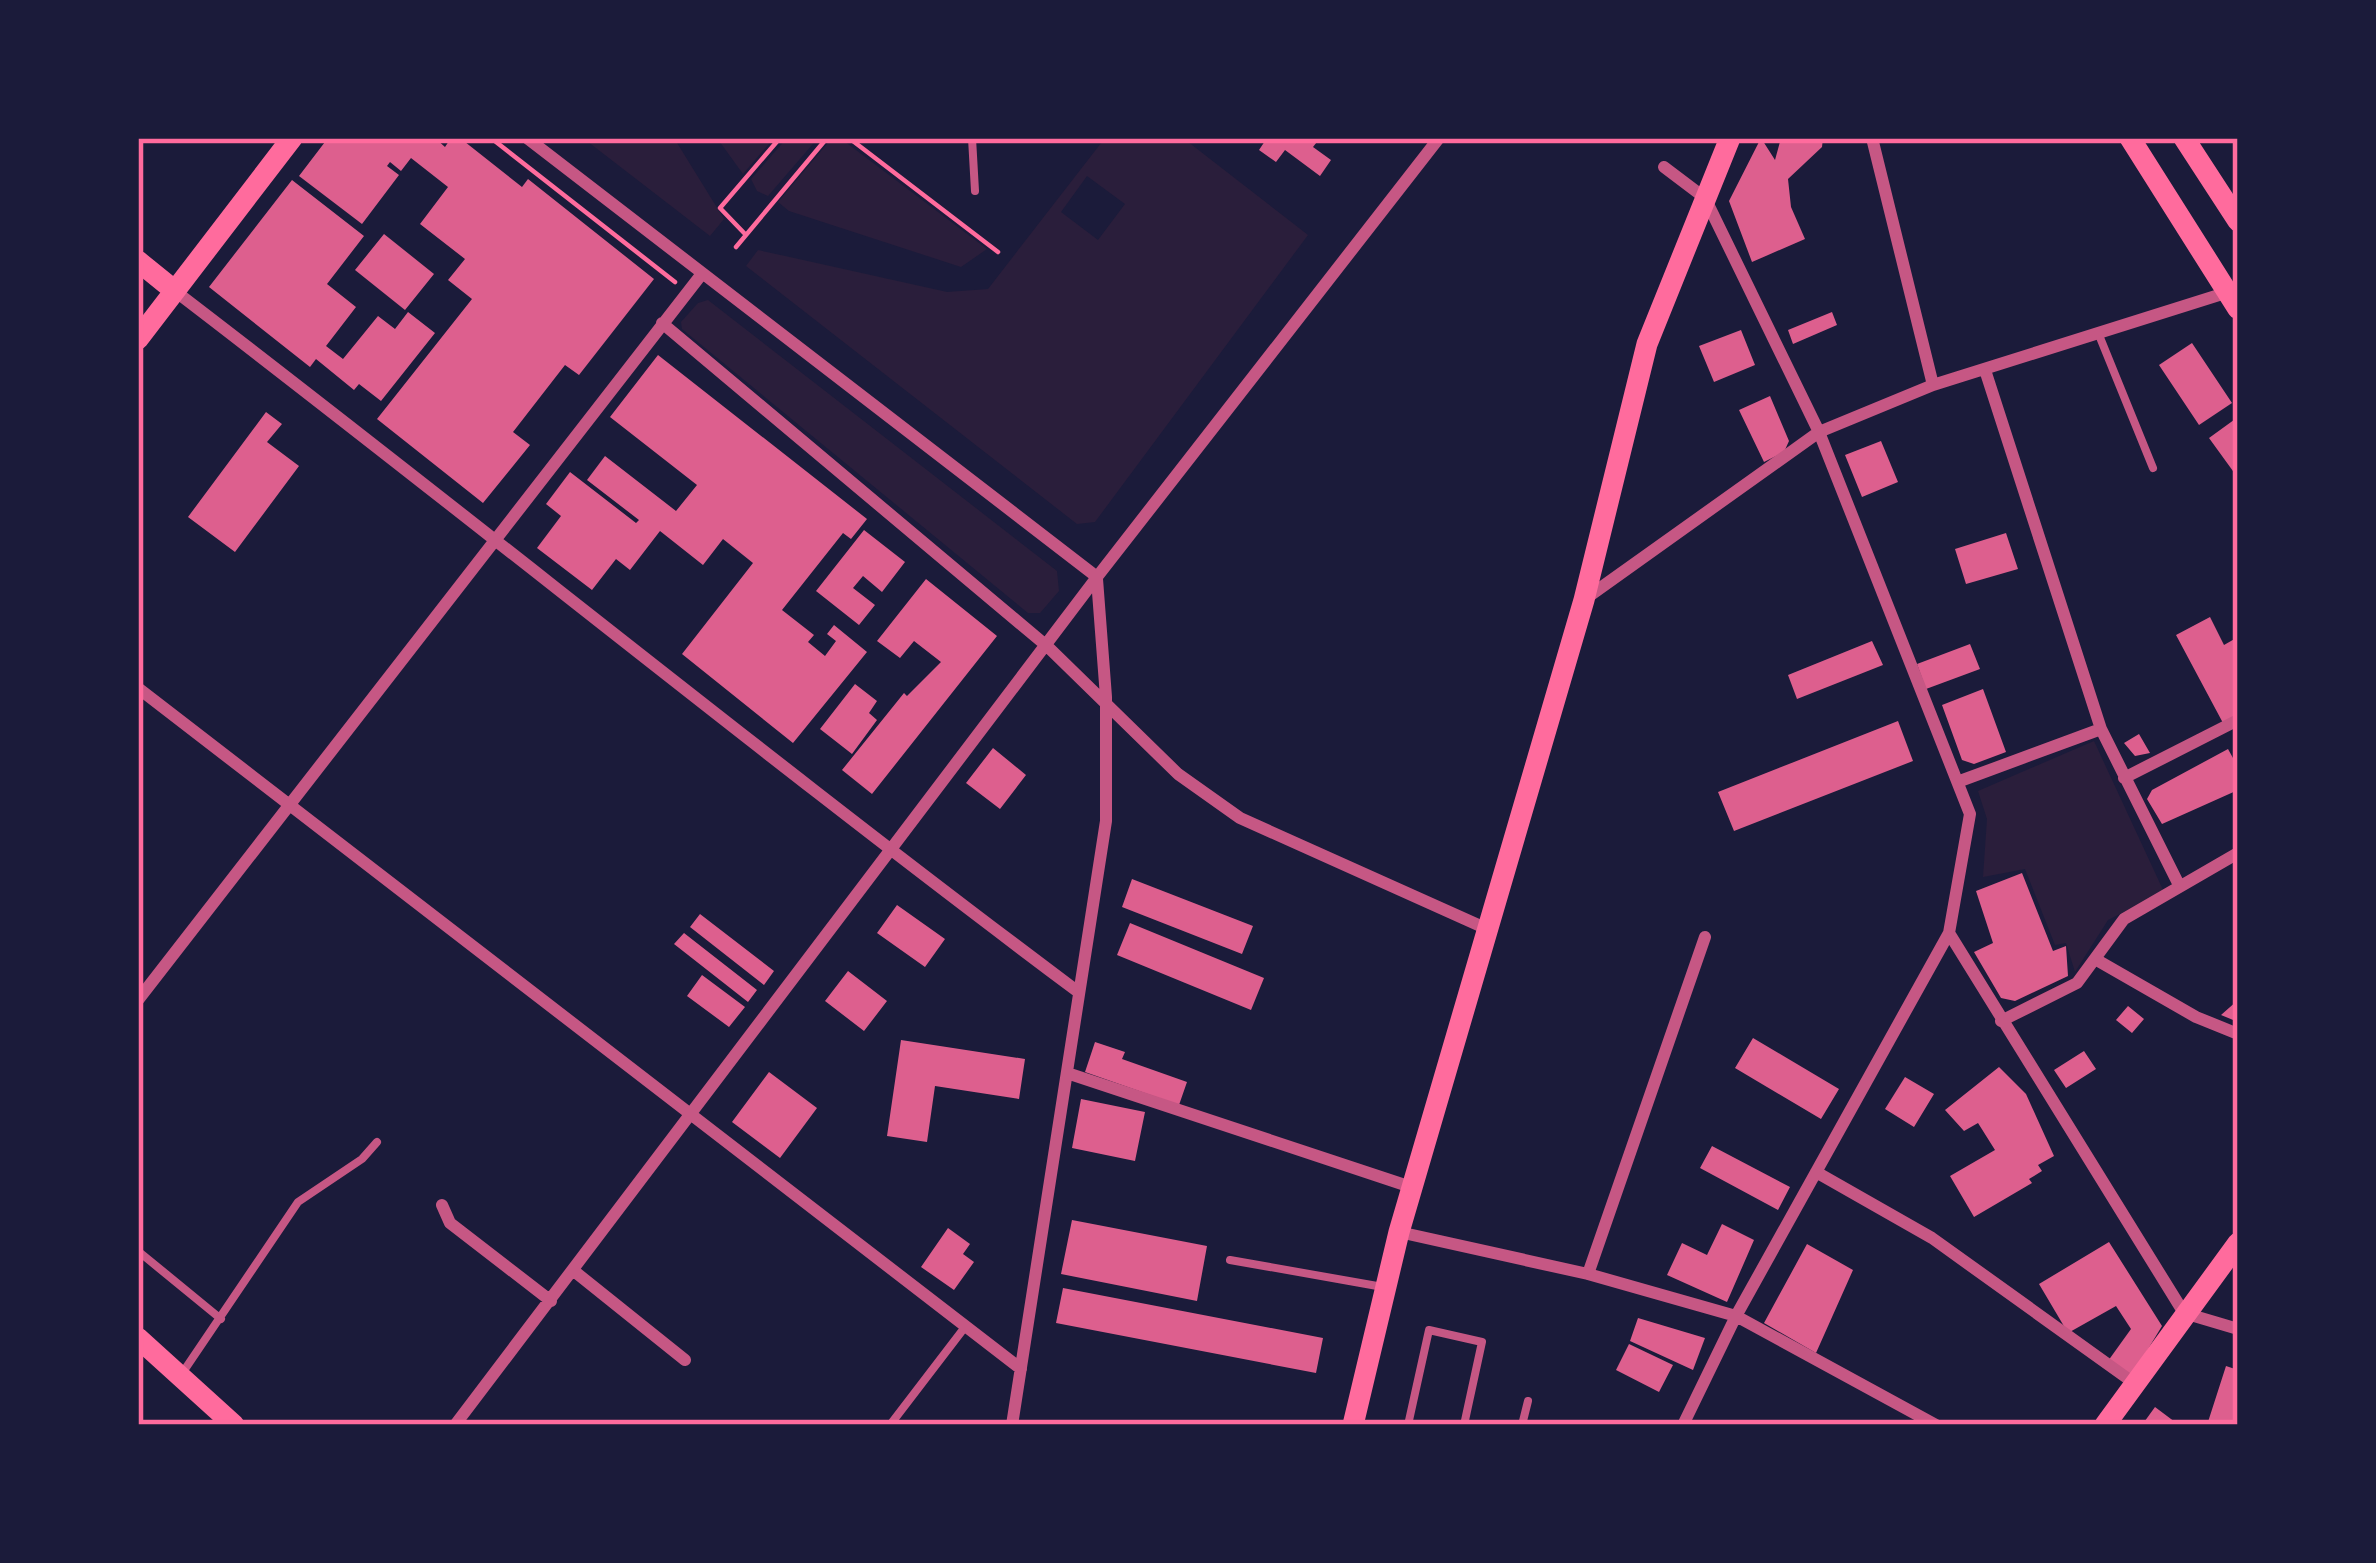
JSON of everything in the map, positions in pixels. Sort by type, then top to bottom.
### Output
[{"type":"main road","points":[[138,339],[292,138]]},
{"type":"main road","points":[[1353,1425],[1384,1288],[1584,600],[1647,344],[1730,138]]},
{"type":"main road","points":[[2130,138],[2235,297]]},
{"type":"main road","points":[[2184,138],[2238,220]]},
{"type":"main road","points":[[138,261],[175,291]]},
{"type":"main road","points":[[2105,1425],[2238,1243]]},
{"type":"main road","points":[[138,1338],[234,1425]]},
{"type":"street","points":[[527,138],[1097,578],[1106,697],[1106,821],[1012,1425]]},
{"type":"street","points":[[455,1425],[691,1120],[1097,578],[1438,138]]},
{"type":"street","points":[[1872,138],[1934,385]]},
{"type":"street","points":[[1664,167],[1705,198],[1820,432],[1970,814],[1949,933],[1736,1316],[1683,1425]]},
{"type":"street","points":[[138,1000],[701,275]]},
{"type":"street","points":[[175,291],[497,537],[891,852],[1077,991]]},
{"type":"street","points":[[1584,600],[1820,432],[1934,385],[2235,297]]},
{"type":"street","points":[[662,323],[1048,646],[1106,697],[1178,774],[1240,818],[1485,928]]},
{"type":"street","points":[[1986,373],[2101,729],[2178,883]]},
{"type":"street","points":[[138,688],[691,1120],[1021,1369]]},
{"type":"street","points":[[2124,778],[2238,720]]},
{"type":"street","points":[[1960,781],[2101,729]]},
{"type":"street","points":[[2001,1022],[2077,983],[2124,919],[2178,883],[2238,853]]},
{"type":"street","points":[[1949,933],[2184,1313],[2238,1330]]},
{"type":"street","points":[[1588,1274],[1705,937]]},
{"type":"street","points":[[2095,959],[2195,1017],[2238,1034]]},
{"type":"street","points":[[1067,1073],[1415,1189]]},
{"type":"street","points":[[1816,1172],[1931,1238],[2134,1384]]},
{"type":"street","points":[[442,1205],[450,1223],[551,1301]]},
{"type":"street","points":[[1400,1232],[1588,1274],[1736,1316],[1936,1425]]},
{"type":"street","points":[[574,1271],[686,1360]]},
{"type":"lane","points":[[972,138],[975,191]]},
{"type":"lane","points":[[2099,335],[2153,468]]},
{"type":"lane","points":[[180,1376],[298,1202],[362,1160],[377,1142]]},
{"type":"lane","points":[[138,1251],[221,1318]]},
{"type":"lane","points":[[1230,1260],[1384,1288]]},
{"type":"lane","points":[[890,1425],[965,1327]]},
{"type":"lane","points":[[1408,1425],[1429,1330],[1482,1342],[1464,1425]]},
{"type":"lane","points":[[1522,1425],[1528,1401]]},
{"type":"path","points":[[490,138],[688,292]]},
{"type":"path","points":[[746,235],[721,208],[780,138]]},
{"type":"path","points":[[736,247],[827,138]]},
{"type":"path","points":[[850,138],[998,252]]},
{"type":"shaded area","points":[[583,138],[674,138],[724,219],[710,236]]},
{"type":"shaded area","points":[[717,138],[774,138],[743,174]]},
{"type":"shaded area","points":[[787,138],[818,138],[768,196],[757,191],[751,179]]},
{"type":"shaded area","points":[[832,138],[840,138],[987,249],[961,267],[789,211],[778,202]]},
{"type":"shaded area","points":[[1105,138],[1183,138],[1308,235],[1095,522],[1077,524],[746,266],[758,250],[947,292],[988,289]],"holes":[[[1087,176],[1125,204],[1098,240],[1061,212]]]},
{"type":"shaded area","points":[[708,300],[1057,571],[1059,591],[1040,613],[1028,613],[682,329],[681,322],[698,303]]},
{"type":"shaded area","points":[[2094,741],[2164,892],[2108,920],[2075,972],[2066,943],[2055,945],[2025,869],[1983,877],[1987,819],[1978,791]]},
{"type":"building","points":[[328,138],[435,138],[445,147],[451,138],[460,138],[522,187],[528,179],[654,279],[579,375],[565,365],[513,432],[530,445],[483,503],[377,419],[472,299],[448,280],[465,259],[420,224],[448,187],[411,158],[401,171],[390,162],[387,166],[399,175],[362,224],[299,176]]},
{"type":"building","points":[[1267,138],[1320,138],[1313,147],[1331,160],[1320,176],[1285,150],[1276,162],[1259,150]]},
{"type":"building","points":[[1761,138],[1775,160],[1781,138],[1823,138],[1822,147],[1788,179],[1791,207],[1805,239],[1752,262],[1729,201]]},
{"type":"building","points":[[292,180],[364,236],[327,284],[356,307],[326,346],[343,359],[378,316],[395,329],[408,312],[435,333],[381,401],[359,384],[354,390],[316,359],[310,367],[209,287]]},
{"type":"building","points":[[384,234],[434,274],[405,310],[355,270]]},
{"type":"building","points":[[1832,312],[1837,325],[1793,344],[1788,330]]},
{"type":"building","points":[[1741,330],[1755,365],[1714,382],[1699,346]]},
{"type":"building","points":[[2192,343],[2232,403],[2199,425],[2159,365]]},
{"type":"building","points":[[658,355],[867,519],[851,539],[843,533],[782,610],[814,635],[808,642],[825,656],[836,641],[827,634],[834,625],[867,652],[793,743],[682,654],[753,563],[723,539],[703,565],[660,531],[630,570],[616,559],[592,590],[537,548],[561,516],[546,504],[570,472],[636,523],[639,520],[587,480],[605,456],[676,511],[697,485],[610,417]]},
{"type":"building","points":[[1770,396],[1789,441],[1784,452],[1764,462],[1739,410]]},
{"type":"building","points":[[266,412],[282,424],[267,442],[299,466],[235,552],[188,517]]},
{"type":"building","points":[[2238,417],[2238,478],[2209,438]]},
{"type":"building","points":[[1881,441],[1898,482],[1862,497],[1845,455]]},
{"type":"building","points":[[864,530],[905,562],[882,592],[863,576],[853,588],[875,605],[859,625],[816,591]]},
{"type":"building","points":[[2006,533],[2018,569],[1966,584],[1955,549]]},
{"type":"building","points":[[926,579],[997,636],[872,794],[842,770],[904,693],[907,696],[941,662],[914,641],[900,658],[877,641]]},
{"type":"building","points":[[2210,617],[2224,645],[2238,637],[2238,715],[2223,723],[2176,635]]},
{"type":"building","points":[[1872,641],[1883,665],[1797,699],[1788,675]]},
{"type":"building","points":[[1970,644],[1980,669],[1926,689],[1917,664]]},
{"type":"building","points":[[855,684],[877,701],[869,713],[877,720],[852,754],[820,729]]},
{"type":"building","points":[[1983,689],[2006,752],[1974,764],[1962,760],[1942,705]]},
{"type":"building","points":[[1898,721],[1913,761],[1734,831],[1718,792]]},
{"type":"building","points":[[2139,734],[2150,753],[2135,756],[2124,743]]},
{"type":"building","points":[[993,748],[1026,775],[1000,809],[966,783]]},
{"type":"building","points":[[2228,749],[2238,767],[2238,790],[2162,824],[2147,799],[2152,790]]},
{"type":"building","points":[[2022,873],[2053,951],[2066,946],[2068,976],[2015,1001],[2001,998],[1974,952],[1993,943],[1976,891]]},
{"type":"building","points":[[1132,879],[1253,926],[1242,954],[1122,907]]},
{"type":"building","points":[[897,905],[945,939],[925,967],[877,933]]},
{"type":"building","points":[[700,914],[774,971],[764,985],[690,927]]},
{"type":"building","points":[[1130,923],[1264,978],[1251,1010],[1117,955]]},
{"type":"building","points":[[684,933],[757,990],[748,1002],[674,944]]},
{"type":"building","points":[[848,971],[887,1001],[864,1031],[825,1001]]},
{"type":"building","points":[[702,975],[745,1007],[729,1027],[687,996]]},
{"type":"building","points":[[2238,1000],[2238,1022],[2221,1015]]},
{"type":"building","points":[[2128,1006],[2144,1019],[2132,1033],[2116,1020]]},
{"type":"building","points":[[1753,1038],[1839,1089],[1821,1119],[1735,1068]]},
{"type":"building","points":[[901,1040],[1025,1059],[1019,1099],[935,1086],[927,1142],[887,1136]]},
{"type":"building","points":[[1095,1042],[1125,1052],[1122,1059],[1187,1082],[1179,1105],[1085,1072]]},
{"type":"building","points":[[2084,1051],[2096,1069],[2066,1088],[2054,1070]]},
{"type":"building","points":[[1999,1067],[2026,1094],[2054,1156],[2038,1165],[2042,1171],[2029,1179],[2032,1183],[1974,1217],[1950,1176],[1995,1150],[1978,1123],[1964,1131],[1945,1110]]},
{"type":"building","points":[[769,1072],[817,1108],[780,1158],[732,1122]]},
{"type":"building","points":[[1905,1077],[1934,1094],[1914,1127],[1885,1109]]},
{"type":"building","points":[[1081,1099],[1145,1112],[1135,1161],[1072,1148]]},
{"type":"building","points":[[1712,1146],[1790,1187],[1778,1210],[1700,1168]]},
{"type":"building","points":[[1072,1220],[1207,1246],[1197,1301],[1061,1274]]},
{"type":"building","points":[[1722,1224],[1754,1240],[1727,1302],[1667,1275],[1682,1243],[1707,1255]]},
{"type":"building","points":[[948,1228],[970,1244],[963,1254],[974,1262],[954,1290],[921,1267]]},
{"type":"building","points":[[2109,1242],[2162,1326],[2131,1377],[2108,1361],[2131,1329],[2116,1306],[2068,1333],[2039,1284]]},
{"type":"building","points":[[1807,1244],[1853,1270],[1816,1353],[1764,1323]]},
{"type":"building","points":[[1063,1288],[1323,1338],[1316,1373],[1056,1323]]},
{"type":"building","points":[[1638,1318],[1705,1338],[1693,1370],[1630,1341]]},
{"type":"building","points":[[1629,1344],[1673,1365],[1659,1392],[1616,1370]]},
{"type":"building","points":[[2226,1366],[2238,1370],[2238,1425],[2207,1425]]},
{"type":"building","points":[[2155,1407],[2179,1425],[2142,1425]]}]
